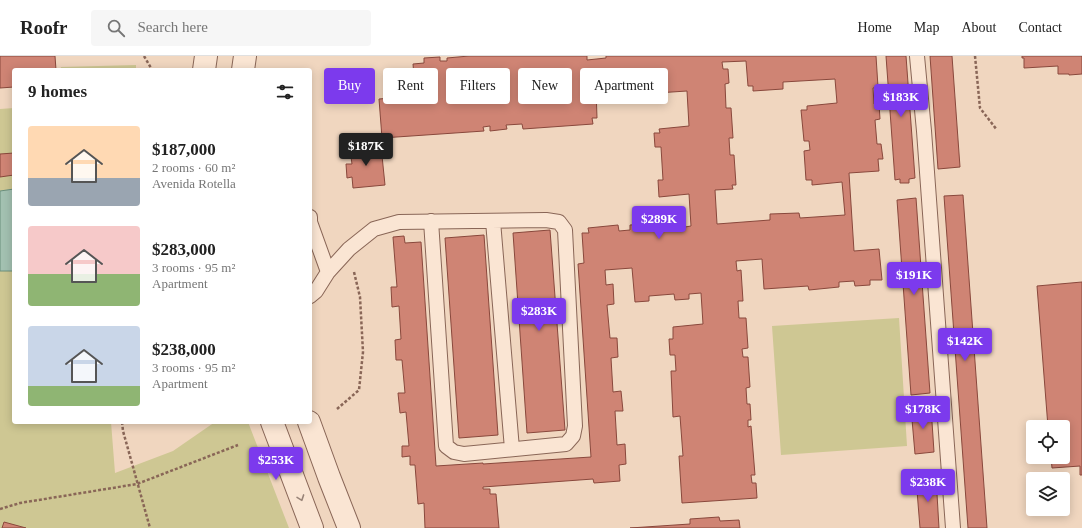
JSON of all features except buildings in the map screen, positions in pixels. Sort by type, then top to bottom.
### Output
[{"type":"street","points":[[204,68],[206,56]]},
{"type":"street","points":[[243,68],[245,56]]},
{"type":"street","points":[[273,424],[312,528]]},
{"type":"street","points":[[310,424],[349,528]]},
{"type":"lane","points":[[917,56],[927,170],[953,528]]},
{"type":"lane","points":[[312,294],[316,291],[328,272],[349,249],[374,229],[399,222],[546,220],[558,222],[565,230],[575,426],[573,436],[566,444],[464,454],[454,452],[446,446],[431,222]]},
{"type":"lane","points":[[493,221],[512,449]]},
{"type":"lane","points":[[312,228],[328,272]]},
{"type":"path","points":[[144,56],[151,68]]},
{"type":"path","points":[[975,56],[980,108],[997,130]]},
{"type":"path","points":[[337,409],[359,390],[363,352],[360,297],[349,249]]},
{"type":"path","points":[[122,424],[150,528]]},
{"type":"path","points":[[0,509],[20,503],[138,484],[238,445]]},
{"type":"shaded area","points":[[136,65],[136,68],[61,67]]},
{"type":"shaded area","points":[[12,108],[12,424],[111,424],[115,473],[173,451],[212,424],[249,424],[289,528],[0,528],[0,109]]},
{"type":"shaded area","points":[[12,189],[12,271],[0,271],[0,191]]},
{"type":"shaded area","points":[[899,318],[907,446],[781,455],[772,326]]}]
